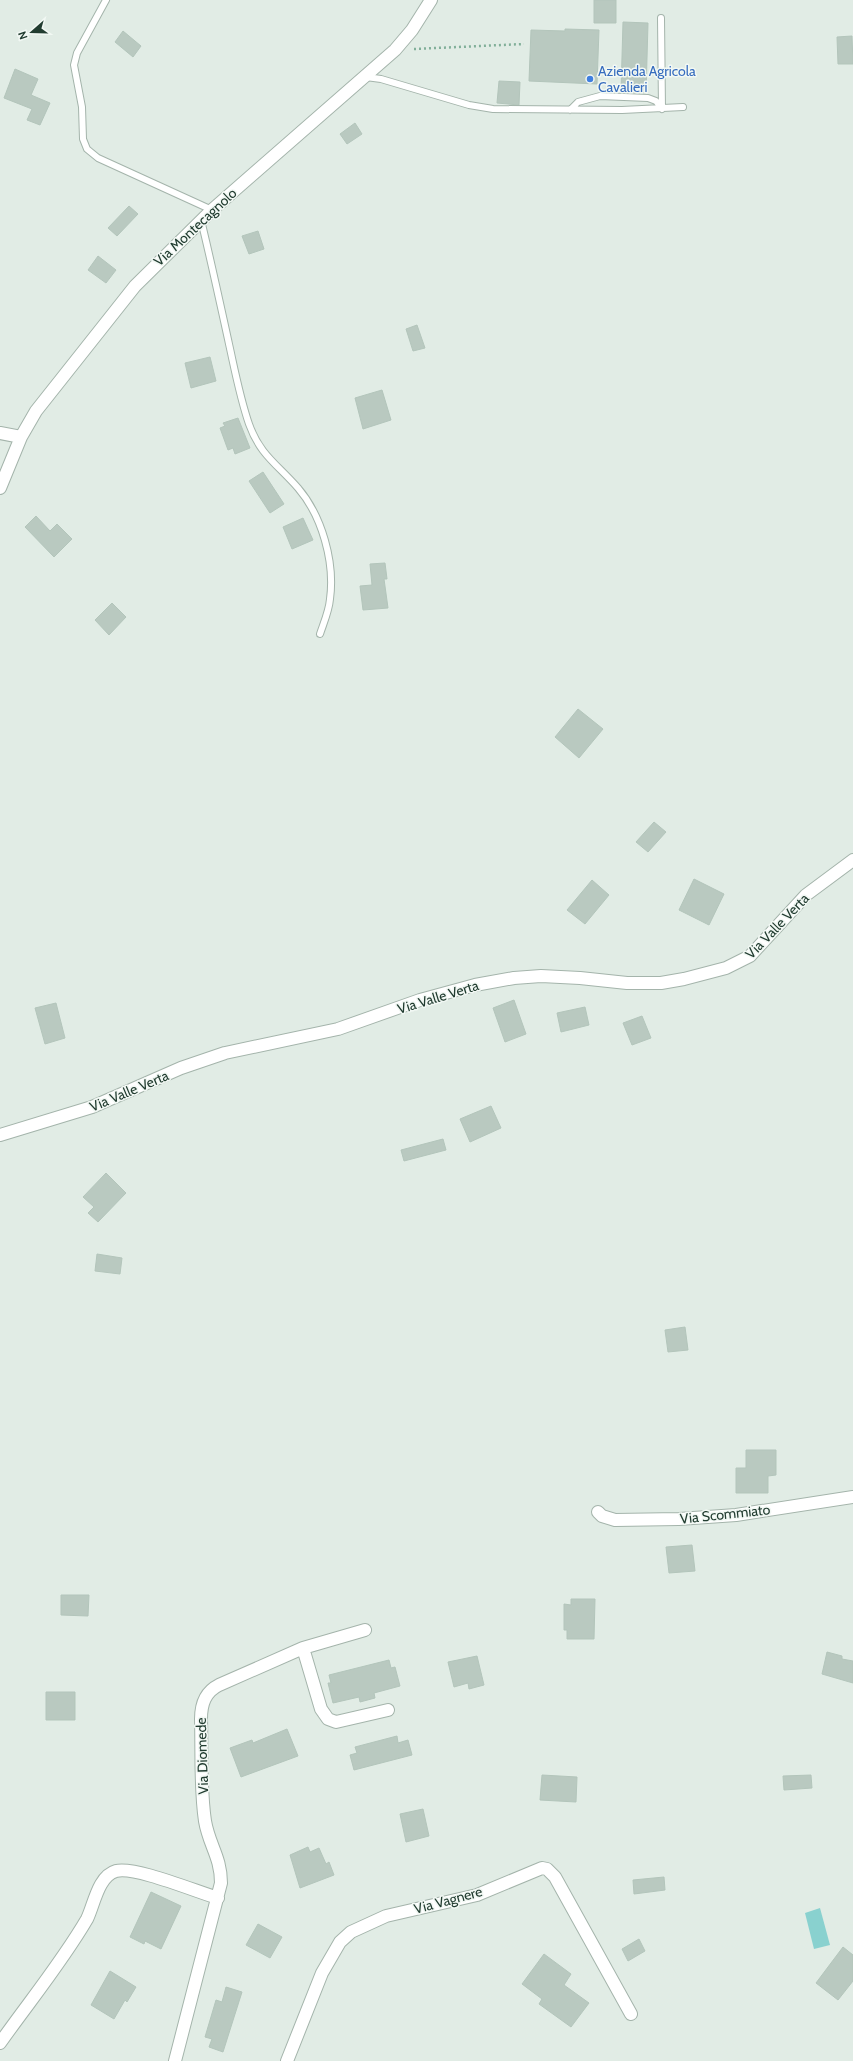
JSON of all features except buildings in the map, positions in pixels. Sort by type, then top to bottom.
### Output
[{"type":"street","name":"Via Montecagnolo","points":[[0,488],[21,437],[44,399],[122,301],[151,268],[212,210],[366,77],[395,50],[409,34],[431,0]]},
{"type":"street","points":[[0,433],[21,437]]},
{"type":"street","name":"Via Valle Verta","points":[[0,1135],[92,1107],[181,1068],[220,1054],[338,1029],[420,1000],[475,985],[537,976],[574,977],[627,983],[661,983],[684,979],[735,965],[750,956],[806,895],[853,860]]},
{"type":"street","name":"Via Scommiato","points":[[598,1512],[602,1516],[615,1520],[679,1519],[736,1514],[853,1497]]},
{"type":"street","name":"Via Diomede","points":[[175,2061],[221,1883],[220,1865],[208,1835],[204,1816],[201,1713],[203,1704],[208,1694],[215,1687],[303,1648],[365,1630]]},
{"type":"street","points":[[303,1648],[320,1709],[328,1719],[341,1722],[388,1710]]},
{"type":"street","name":"Via Vagnere","points":[[287,2061],[322,1973],[337,1946],[351,1932],[386,1916],[477,1895],[542,1868],[547,1869],[555,1877],[631,2014]]},
{"type":"street","points":[[0,2043],[76,1937],[88,1916],[102,1885],[110,1874],[120,1871],[135,1872],[218,1898]]},
{"type":"lane","points":[[106,0],[78,53],[74,65],[82,107],[83,139],[87,149],[98,158],[212,210]]},
{"type":"lane","points":[[661,18],[662,109]]},
{"type":"lane","points":[[366,77],[381,79],[484,108],[570,110],[662,109],[683,107]]},
{"type":"lane","points":[[570,110],[578,102],[600,96],[648,98],[656,101],[662,109]]},
{"type":"lane","points":[[201,220],[240,393],[252,432],[263,453],[304,495],[313,510],[322,533],[328,559],[331,587],[329,606],[320,634]]},
{"type":"path","points":[[395,50],[524,44]]},
{"type":"water","points":[[820,1908],[830,1945],[814,1949],[805,1913]]},
{"type":"place","name":"Azienda Agricola Cavalieri","points":[[590,79]]}]
